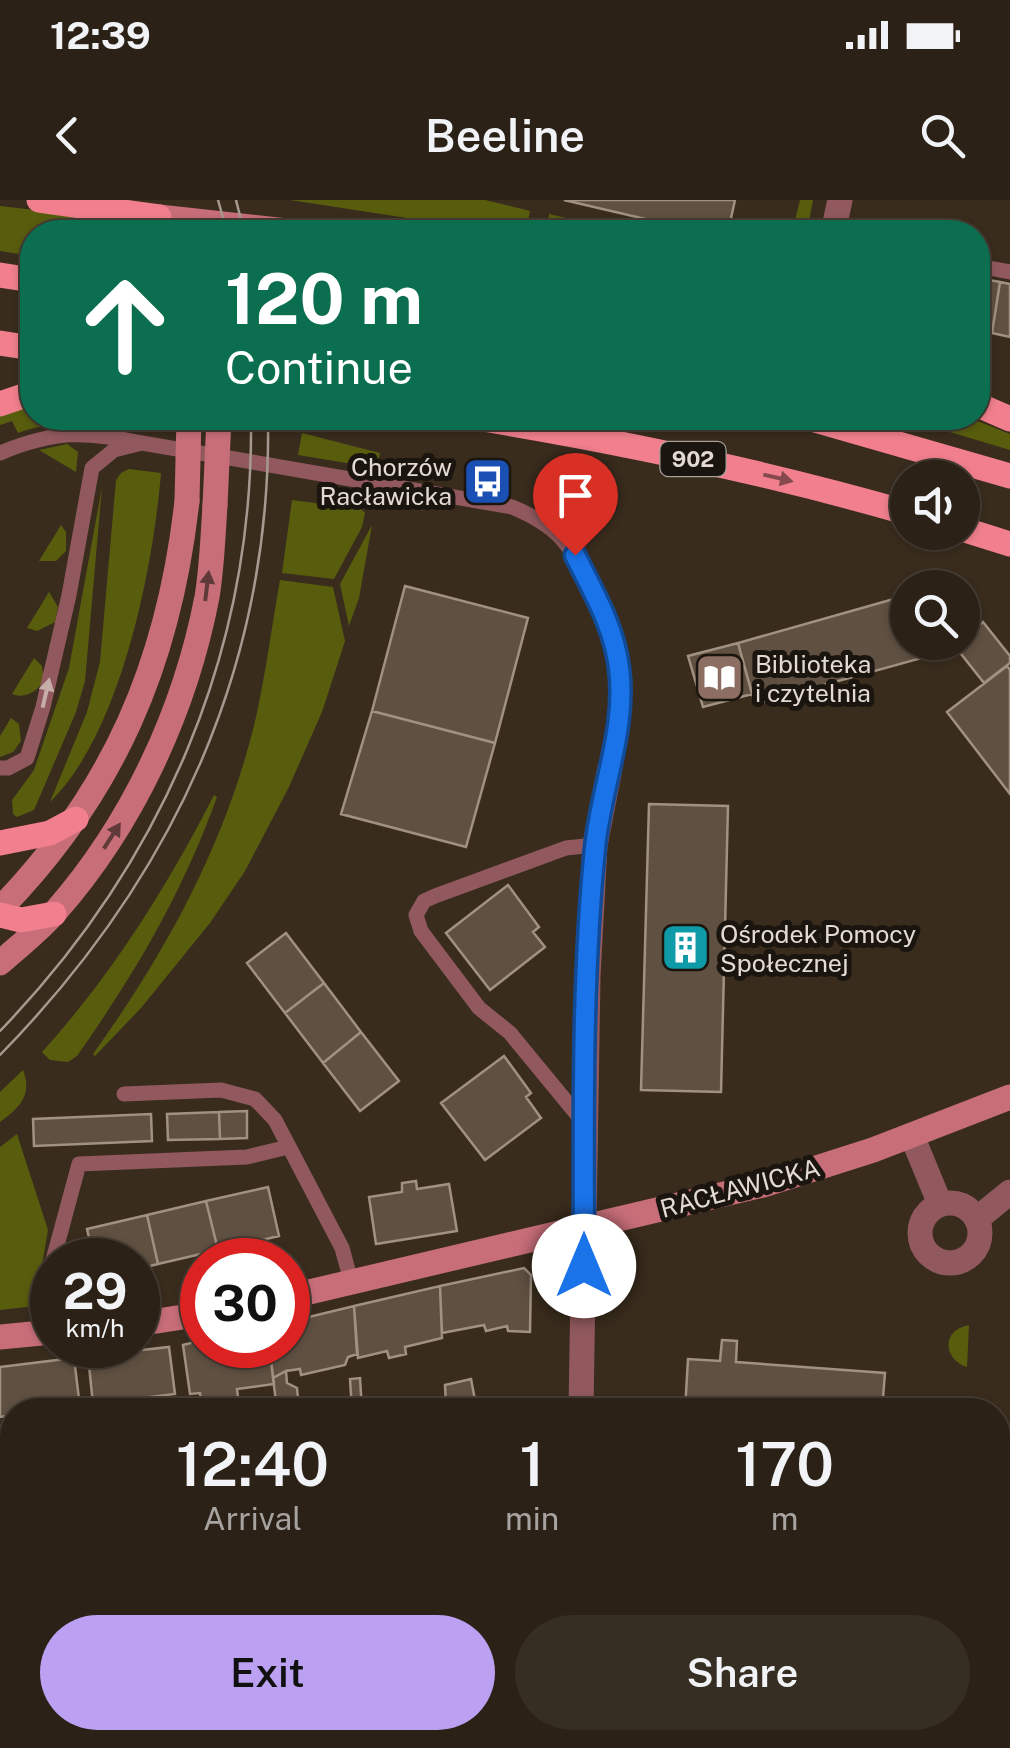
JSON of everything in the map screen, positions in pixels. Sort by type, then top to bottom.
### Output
[{"type":"main road","points":[[38,200],[158,217]]},
{"type":"main road","name":"902","points":[[547,430],[819,488],[890,508]]},
{"type":"main road","points":[[850,430],[1010,476]]},
{"type":"main road","points":[[980,535],[1010,544]]},
{"type":"main road","points":[[0,843],[50,832],[76,818]]},
{"type":"main road","points":[[0,912],[21,920],[54,914]]},
{"type":"street","points":[[158,217],[193,218]]},
{"type":"street","points":[[0,912],[76,818],[123,740],[149,679],[175,582],[186,501],[189,430]]},
{"type":"street","points":[[0,963],[54,914],[119,826],[176,708],[208,594],[218,430]]},
{"type":"street","points":[[582,1398],[588,976],[595,845],[610,768]]},
{"type":"street","name":"RACŁAWICKA","points":[[310,1291],[779,1180],[912,1136],[1010,1097]]},
{"type":"street","points":[[912,1136],[940,1204]]},
{"type":"street","points":[[977,1219],[1010,1192]]},
{"type":"street","points":[[940,1204],[959,1204],[977,1219],[980,1234],[973,1252],[956,1262],[937,1260],[923,1246],[920,1226],[940,1204]]},
{"type":"street","points":[[0,1337],[30,1334]]},
{"type":"lane","points":[[0,453],[51,434],[109,436],[512,507],[541,519],[558,532],[575,555],[612,629],[620,671],[619,711],[610,768]]},
{"type":"lane","points":[[0,768],[27,758],[43,707],[92,468],[114,450],[142,443]]},
{"type":"lane","points":[[584,1123],[510,1033],[479,1008],[421,931],[416,915],[424,900],[566,848],[595,845]]},
{"type":"lane","points":[[124,1094],[221,1090],[254,1099],[274,1120],[342,1248],[351,1282]]},
{"type":"lane","points":[[59,1238],[78,1164],[248,1157],[288,1147]]},
{"type":"shaded area","points":[[290,200],[485,200],[530,211],[528,220],[420,220]]},
{"type":"shaded area","points":[[800,200],[813,200],[809,220],[795,220]]},
{"type":"shaded area","points":[[0,206],[115,220],[20,220],[20,254],[0,251]]},
{"type":"shaded area","points":[[549,214],[575,220],[548,220]]},
{"type":"shaded area","points":[[20,408],[20,430],[29,430],[18,433],[12,421],[0,425],[0,416]]},
{"type":"shaded area","points":[[990,426],[1010,434],[1010,450],[943,430],[990,430]]},
{"type":"shaded area","points":[[302,433],[380,453],[377,468],[298,455]]},
{"type":"shaded area","points":[[67,444],[78,452],[76,472],[39,450]]},
{"type":"shaded area","points":[[129,469],[161,473],[141,601],[114,693],[96,735],[75,772],[50,802],[87,712],[100,662],[116,480]]},
{"type":"shaded area","points":[[102,487],[85,681],[76,712],[34,810],[17,817],[12,800],[34,770],[69,668]]},
{"type":"shaded area","points":[[292,500],[361,509],[365,513],[362,527],[334,579],[282,573]]},
{"type":"shaded area","points":[[61,525],[66,532],[66,551],[56,561],[39,561]]},
{"type":"shaded area","points":[[372,525],[359,598],[349,626],[340,584]]},
{"type":"shaded area","points":[[280,580],[333,587],[345,641],[322,712],[245,871],[210,923],[141,1008],[95,1056],[169,935],[229,807],[256,717]]},
{"type":"shaded area","points":[[49,592],[58,607],[55,622],[37,631],[27,628]]},
{"type":"shaded area","points":[[34,658],[42,666],[44,681],[30,693],[12,694]]},
{"type":"shaded area","points":[[11,718],[19,724],[21,741],[13,752],[0,757],[0,736]]},
{"type":"shaded area","points":[[214,795],[217,797],[189,867],[119,994],[77,1056],[68,1062],[50,1060],[42,1052],[137,929]]},
{"type":"shaded area","points":[[23,1070],[25,1094],[0,1122],[0,1092]]},
{"type":"shaded area","points":[[17,1134],[48,1230],[47,1238],[30,1238],[30,1307],[0,1310],[0,1147]]},
{"type":"shaded area","points":[[969,1325],[967,1367],[953,1358],[948,1345],[954,1333]]},
{"type":"building","points":[[564,200],[735,200],[731,220],[650,220]]},
{"type":"building","points":[[990,280],[1000,282],[990,333]]},
{"type":"building","points":[[1000,282],[1010,284],[1010,337],[992,333]]},
{"type":"building","points":[[405,586],[528,618],[495,743],[372,711]]},
{"type":"building","points":[[890,600],[890,660],[915,660],[755,704],[738,643]]},
{"type":"building","points":[[983,622],[1010,656],[1010,663],[984,683],[966,660],[980,660]]},
{"type":"building","points":[[738,643],[752,694],[703,707],[688,656]]},
{"type":"building","points":[[1007,666],[1010,670],[1010,794],[947,712]]},
{"type":"building","points":[[372,711],[495,743],[466,847],[341,814]]},
{"type":"building","name":"Ośrodek Pomocy Społecznej","points":[[649,804],[728,806],[721,1092],[641,1090]]},
{"type":"building","points":[[508,885],[539,927],[533,932],[545,947],[490,990],[446,933]]},
{"type":"building","points":[[286,933],[324,983],[285,1013],[247,963]]},
{"type":"building","points":[[324,983],[361,1032],[323,1063],[285,1013]]},
{"type":"building","points":[[361,1032],[399,1081],[360,1111],[323,1063]]},
{"type":"building","points":[[504,1056],[531,1093],[526,1097],[541,1118],[485,1160],[441,1103]]},
{"type":"building","points":[[247,1111],[247,1138],[220,1139],[219,1112]]},
{"type":"building","points":[[219,1112],[220,1139],[168,1140],[167,1114]]},
{"type":"building","points":[[151,1114],[152,1141],[34,1146],[33,1119]]},
{"type":"building","points":[[416,1181],[417,1189],[449,1184],[457,1231],[376,1244],[369,1197],[402,1192],[402,1183]]},
{"type":"building","points":[[268,1187],[279,1236],[215,1238],[206,1201]]},
{"type":"building","points":[[206,1201],[215,1238],[180,1238],[180,1259],[160,1264],[160,1238],[152,1238],[147,1215]]},
{"type":"building","points":[[147,1215],[152,1238],[89,1238],[87,1229]]},
{"type":"building","points":[[524,1268],[531,1275],[530,1332],[508,1331],[507,1326],[486,1331],[484,1325],[442,1333],[440,1286]]},
{"type":"building","points":[[440,1286],[442,1338],[405,1347],[406,1354],[389,1358],[387,1351],[358,1358],[354,1306]]},
{"type":"building","points":[[354,1306],[357,1354],[348,1357],[345,1365],[301,1375],[300,1369],[286,1371],[273,1378],[272,1368],[310,1368],[310,1317]]},
{"type":"building","points":[[722,1340],[737,1341],[736,1362],[885,1373],[883,1398],[686,1398],[688,1359],[720,1361]]},
{"type":"building","points":[[169,1347],[175,1394],[92,1398],[89,1368],[160,1368],[160,1348]]},
{"type":"building","points":[[30,1363],[30,1368],[75,1368],[79,1398],[0,1398],[0,1367]]},
{"type":"building","points":[[186,1368],[272,1368],[274,1384],[237,1389],[238,1397],[201,1398],[200,1393],[190,1394]]},
{"type":"building","points":[[286,1371],[287,1383],[297,1388],[298,1398],[276,1398],[273,1378]]},
{"type":"building","points":[[360,1378],[361,1398],[351,1398],[350,1379]]},
{"type":"building","points":[[471,1379],[475,1398],[446,1398],[445,1385]]},
{"type":"tram line","points":[[218,200],[224,220]]},
{"type":"tram line","points":[[236,200],[241,220]]},
{"type":"tram line","points":[[0,1031],[57,966],[108,897],[151,825],[187,749],[216,670],[236,589],[248,505],[251,430]]},
{"type":"tram line","points":[[0,1055],[61,987],[115,916],[161,842],[200,764],[230,683],[252,598],[265,510],[268,430]]},
{"type":"place","name":"Chorzów Racławicka","points":[[487,481]]},
{"type":"place","name":"Biblioteka i czytelnia","points":[[720,678]]},
{"type":"place","name":"Ośrodek Pomocy Społecznej","points":[[685,948]]},
{"type":"route","points":[[575,555],[612,629],[620,671],[619,711],[595,845],[591,910],[584,1266]]}]
